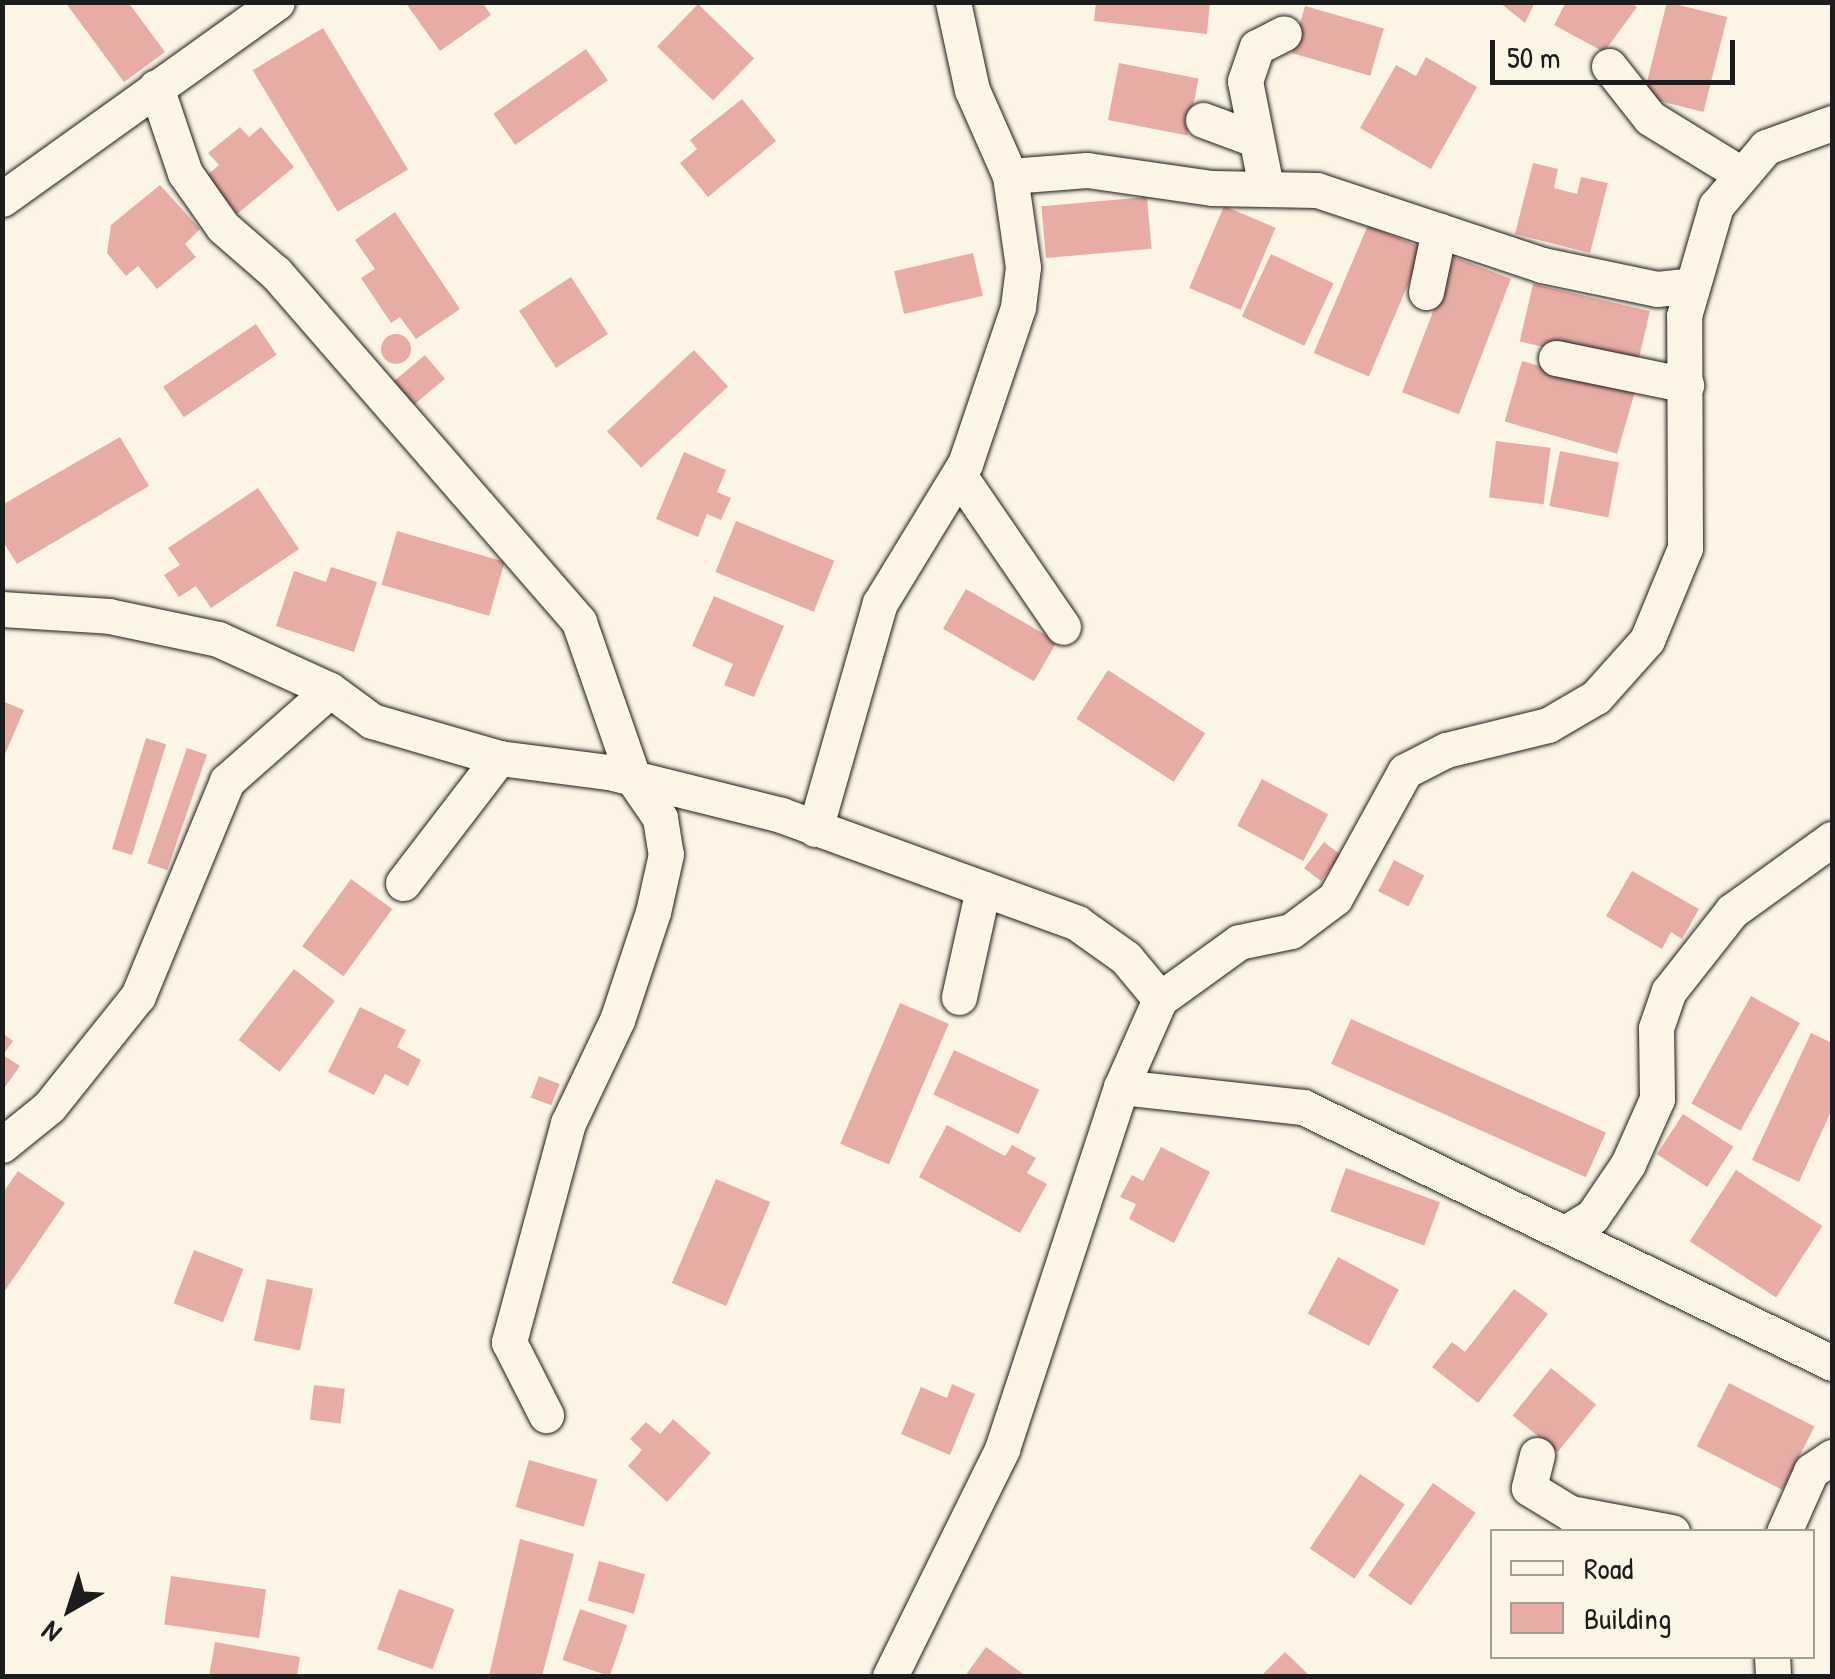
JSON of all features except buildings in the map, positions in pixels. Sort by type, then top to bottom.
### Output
[{"type":"street","points":[[2,199],[277,2]]},
{"type":"street","points":[[814,830],[880,603],[959,475],[1018,307],[1024,267],[1010,176],[972,90],[953,2]]},
{"type":"street","points":[[1266,182],[1245,81],[1257,47],[1284,33]]},
{"type":"street","points":[[1610,66],[1650,118],[1736,171]]},
{"type":"street","points":[[156,87],[185,173],[223,227],[276,273],[579,622],[634,780],[663,836],[653,912],[617,1020],[568,1123],[509,1342],[546,1415]]},
{"type":"street","points":[[1202,120],[1254,138]]},
{"type":"street","points":[[890,1676],[1002,1449],[1121,1087],[1160,999],[1238,942],[1291,931],[1335,898],[1405,771],[1446,750],[1548,725],[1596,697],[1647,640],[1685,548],[1688,286],[1736,171],[1766,147],[1832,123]]},
{"type":"street","points":[[1010,176],[1088,170],[1212,188],[1266,182],[1388,208],[1542,265],[1657,289],[1688,286]]},
{"type":"street","points":[[1426,292],[1439,230]]},
{"type":"street","points":[[1556,358],[1686,385]]},
{"type":"street","points":[[959,475],[1062,627]]},
{"type":"street","points":[[2,608],[109,616],[218,639],[330,690],[372,721],[499,758],[634,780],[814,830],[1077,923],[1160,999]]},
{"type":"street","points":[[2,1145],[49,1106],[138,996],[226,781],[330,690]]},
{"type":"street","points":[[403,883],[499,758]]},
{"type":"street","points":[[1570,1230],[1592,1217],[1628,1164],[1657,1099],[1656,1028],[1668,991],[1732,911],[1832,839]]},
{"type":"street","points":[[959,997],[983,889]]},
{"type":"street","points":[[1121,1087],[1303,1107],[1570,1230],[1832,1362]]},
{"type":"street","points":[[1537,1455],[1529,1488],[1570,1513],[1656,1529]]},
{"type":"street","points":[[1785,1529],[1811,1471],[1832,1457]]}]
